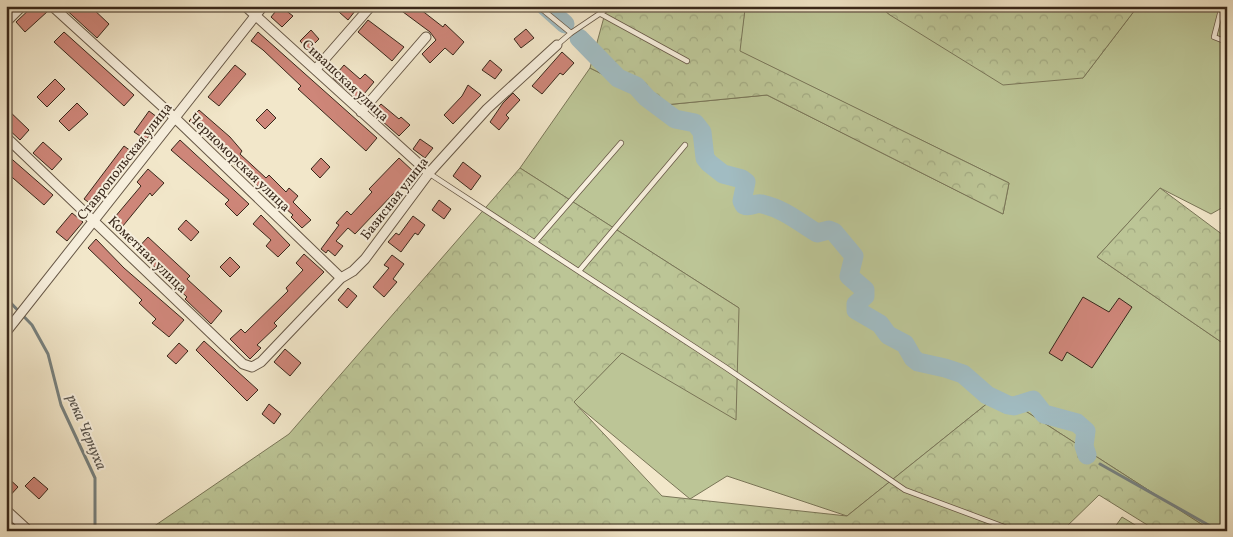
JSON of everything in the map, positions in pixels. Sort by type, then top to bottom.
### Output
[{"type":"street","points":[[6,22],[22,6]]},
{"type":"street","name":"Черноморская улица","points":[[52,6],[175,118],[341,278]]},
{"type":"street","name":"Сивашская улица","points":[[245,6],[429,173]]},
{"type":"street","name":"Ставропольская улица","points":[[6,332],[95,222],[263,6]]},
{"type":"street","points":[[316,69],[371,6]]},
{"type":"street","points":[[361,112],[426,37]]},
{"type":"street","name":"Базисная улица","points":[[252,367],[261,362],[341,278],[353,271],[365,259],[429,173],[486,109],[557,45]]},
{"type":"street","name":"Кометная улица","points":[[6,137],[243,364],[252,367]]},
{"type":"street","points":[[6,510],[29,531]]},
{"type":"lane","points":[[557,45],[610,6]]},
{"type":"lane","points":[[1222,6],[1214,38],[1227,42]]},
{"type":"lane","points":[[543,10],[571,33]]},
{"type":"lane","points":[[601,14],[687,61]]},
{"type":"lane","points":[[535,242],[620,143]]},
{"type":"lane","points":[[579,271],[685,145]]},
{"type":"lane","points":[[429,173],[725,367],[905,490],[1015,531]]},
{"type":"green space","points":[[607,6],[760,6],[745,9],[740,51],[1009,183],[1003,214],[767,95],[664,105],[590,68]]},
{"type":"green space","points":[[760,6],[879,6],[890,15],[1083,78],[1138,6],[1227,6],[1227,205],[1211,214],[1160,188],[1097,257],[1227,346],[1227,531],[1212,531],[999,394],[847,516],[727,476],[690,499],[573,402],[622,353],[739,308],[520,168],[590,68],[664,105],[767,95],[1003,214],[1009,183],[739,51],[745,9]]},
{"type":"green space","points":[[879,6],[1138,6],[1083,78],[1003,85],[890,15]]},
{"type":"green space","points":[[520,168],[739,308],[736,420],[622,353],[574,402],[662,496],[847,516],[999,394],[1212,531],[1157,531],[1099,495],[1062,531],[147,531],[289,434]]},
{"type":"green space","points":[[1160,188],[1227,238],[1227,346],[1097,257]]},
{"type":"green space","points":[[1122,517],[1145,531],[1112,531]]},
{"type":"building","points":[[33,6],[46,6],[48,11],[25,32],[16,22]]},
{"type":"building","points":[[62,6],[90,6],[109,24],[97,38]]},
{"type":"building","points":[[280,6],[293,16],[282,27],[271,17]]},
{"type":"building","points":[[344,6],[359,6],[348,20],[339,12]]},
{"type":"building","points":[[395,6],[416,6],[443,27],[445,24],[464,42],[453,55],[445,48],[430,63],[422,54],[436,40],[430,32]]},
{"type":"building","points":[[368,20],[404,47],[392,61],[358,32]]},
{"type":"building","points":[[526,29],[534,38],[521,48],[514,39]]},
{"type":"building","points":[[311,30],[319,39],[308,50],[300,41]]},
{"type":"building","points":[[64,32],[134,95],[124,106],[54,42]]},
{"type":"building","points":[[258,32],[377,138],[366,151],[298,89],[301,86],[251,41]]},
{"type":"building","points":[[562,52],[574,63],[563,75],[560,73],[542,94],[532,86]]},
{"type":"building","points":[[490,60],[502,70],[495,79],[482,70]]},
{"type":"building","points":[[235,65],[246,74],[219,106],[208,97]]},
{"type":"building","points":[[344,65],[360,79],[365,74],[374,82],[359,100],[333,78]]},
{"type":"building","points":[[55,79],[65,89],[47,107],[37,97]]},
{"type":"building","points":[[468,85],[481,95],[453,124],[444,115],[462,96]]},
{"type":"building","points":[[513,93],[520,100],[506,115],[509,118],[499,130],[490,122],[503,103]]},
{"type":"building","points":[[77,103],[88,114],[69,131],[59,121]]},
{"type":"building","points":[[381,104],[399,119],[401,117],[410,125],[399,136],[373,113]]},
{"type":"building","points":[[6,108],[29,130],[20,140],[6,127]]},
{"type":"building","points":[[267,109],[276,118],[265,129],[256,120]]},
{"type":"building","points":[[199,110],[230,137],[242,151],[240,154],[266,178],[269,175],[286,192],[289,188],[298,196],[293,202],[311,220],[302,228],[291,217],[293,215],[268,193],[266,194],[189,121]]},
{"type":"building","points":[[149,111],[161,120],[146,140],[134,132]]},
{"type":"building","points":[[420,139],[433,148],[425,158],[413,149]]},
{"type":"building","points":[[180,140],[249,204],[237,216],[225,204],[229,200],[171,150]]},
{"type":"building","points":[[43,142],[62,159],[52,170],[33,153]]},
{"type":"building","points":[[124,146],[135,154],[95,207],[84,199]]},
{"type":"building","points":[[6,154],[53,195],[44,205],[6,172]]},
{"type":"building","points":[[321,158],[330,167],[320,178],[311,169]]},
{"type":"building","points":[[399,158],[414,172],[355,234],[348,228],[336,241],[343,246],[335,256],[328,250],[326,253],[321,249],[339,225],[336,223],[347,211],[351,215],[372,192],[369,189]]},
{"type":"building","points":[[463,162],[481,176],[471,190],[453,176]]},
{"type":"building","points":[[148,169],[164,183],[152,196],[150,193],[118,232],[109,224],[141,186],[137,182]]},
{"type":"building","points":[[439,200],[451,209],[444,219],[432,210]]},
{"type":"building","points":[[72,213],[83,222],[67,241],[56,232]]},
{"type":"building","points":[[261,215],[290,245],[278,257],[266,246],[271,240],[253,224]]},
{"type":"building","points":[[413,216],[425,225],[418,235],[415,233],[401,252],[388,242],[396,233],[399,235]]},
{"type":"building","points":[[186,220],[199,232],[191,241],[178,229]]},
{"type":"building","points":[[148,237],[190,276],[187,279],[222,311],[211,324],[185,299],[187,297],[136,250]]},
{"type":"building","points":[[96,239],[124,268],[184,320],[169,337],[152,323],[156,319],[139,303],[142,300],[88,248]]},
{"type":"building","points":[[304,254],[324,272],[274,323],[277,326],[257,345],[261,348],[250,359],[230,339],[241,329],[245,333],[288,291],[286,288],[303,270],[296,263]]},
{"type":"building","points":[[392,255],[404,264],[393,279],[397,282],[384,297],[373,287],[389,268],[384,265]]},
{"type":"building","points":[[230,257],[240,267],[230,277],[220,267]]},
{"type":"building","points":[[348,288],[357,296],[347,308],[338,300]]},
{"type":"building","points":[[1083,297],[1109,312],[1119,298],[1132,307],[1092,368],[1067,352],[1062,361],[1049,353]]},
{"type":"building","points":[[204,341],[258,390],[247,401],[196,350]]},
{"type":"building","points":[[179,343],[188,351],[176,364],[167,356]]},
{"type":"building","points":[[285,349],[301,363],[290,376],[274,362]]},
{"type":"building","points":[[269,404],[281,414],[274,424],[262,414]]},
{"type":"building","points":[[6,476],[18,487],[6,500]]},
{"type":"building","points":[[34,477],[48,489],[39,499],[25,486]]},
{"type":"waterway","points":[[545,6],[565,24]]},
{"type":"waterway","points":[[579,38],[618,78],[636,86],[647,98],[675,119],[695,123],[702,132],[705,158],[709,163],[723,174],[742,179],[746,182],[742,201],[744,205],[760,204],[770,206],[791,216],[817,233],[829,230],[834,232],[854,256],[849,276],[865,290],[865,296],[856,304],[856,310],[880,324],[888,335],[905,344],[913,358],[918,362],[963,374],[987,395],[1008,405],[1014,406],[1033,400],[1044,414],[1077,423],[1086,431],[1084,446],[1087,455]]},
{"type":"waterway","name":"река Чернуха","points":[[6,298],[32,325],[48,354],[61,405],[95,478],[95,531]]},
{"type":"waterway","points":[[1100,464],[1219,531]]}]
